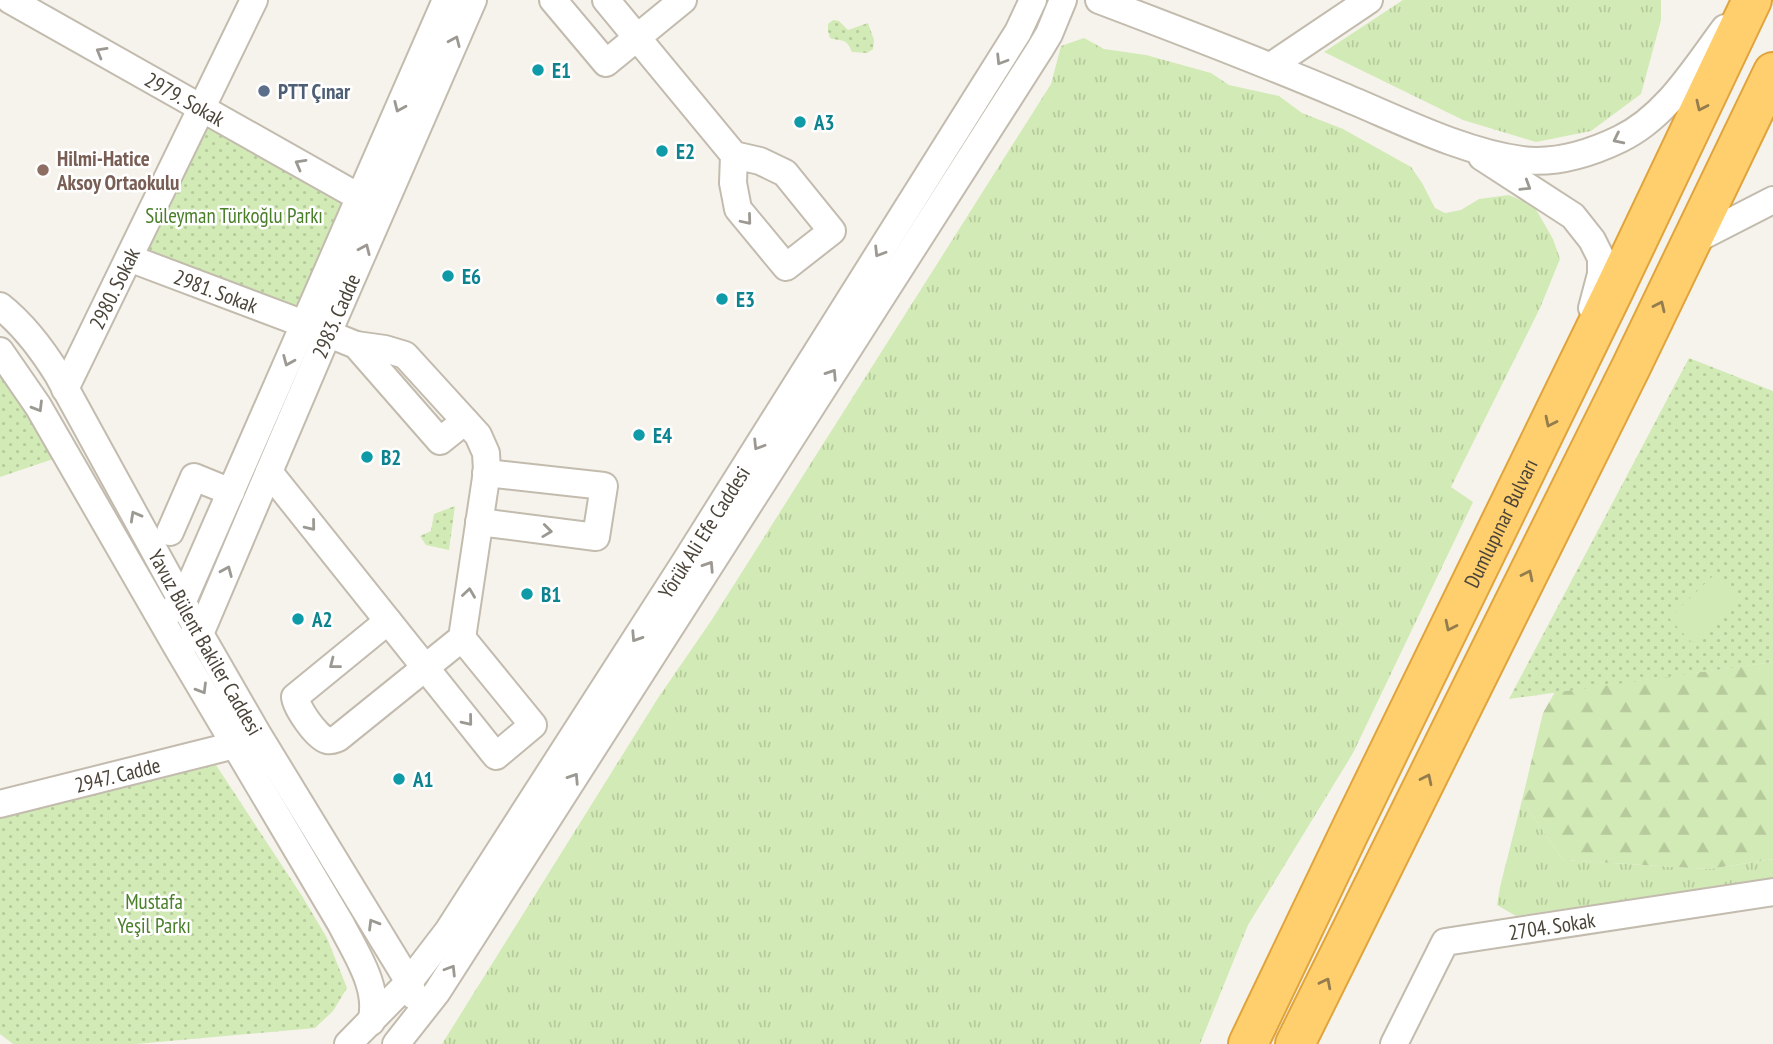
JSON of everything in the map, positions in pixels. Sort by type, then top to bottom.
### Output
[{"type":"highway","name":"Dumlupınar Bulvarı","points":[[1248,1044],[1752,0]]},
{"type":"highway","points":[[1295,1044],[1772,81]]},
{"type":"street","name":"2979. Sokak","points":[[10,0],[359,197]]},
{"type":"street","name":"2980. Sokak","points":[[65,389],[254,0]]},
{"type":"street","name":"2983. Cadde","points":[[200,634],[269,472],[359,197],[446,0]]},
{"type":"street","name":"2983. Cadde","points":[[182,603],[231,492],[316,329],[473,0]]},
{"type":"street","points":[[553,0],[607,63],[683,0]]},
{"type":"street","points":[[606,0],[734,155]]},
{"type":"street","name":"Yörük Ali Efe Caddesi","points":[[348,1044],[409,982],[448,931],[685,562],[1011,44],[1033,0]]},
{"type":"street","name":"Yörük Ali Efe Caddesi","points":[[402,1037],[437,992],[1032,61],[1049,34],[1063,0]]},
{"type":"street","points":[[1099,0],[1271,66],[1469,149],[1573,216],[1592,240],[1601,258],[1601,274],[1575,370]]},
{"type":"street","points":[[1271,66],[1369,0]]},
{"type":"street","points":[[1469,149],[1521,160],[1543,161],[1583,154],[1622,138],[1645,125],[1684,84],[1745,0]]},
{"type":"street","points":[[1692,242],[1773,200]]},
{"type":"street","name":"2981. Sokak","points":[[129,258],[356,345],[440,442],[465,421],[478,435],[482,444],[487,457],[486,473]]},
{"type":"street","name":"Yavuz Bülent Bakiler Caddesi","points":[[0,306],[37,344],[65,389],[200,634],[246,739],[357,956],[372,996],[373,1011],[370,1022]]},
{"type":"street","name":"Yavuz Bülent Bakiler Caddesi","points":[[0,351],[38,406],[177,647],[246,739],[409,982]]},
{"type":"street","points":[[269,472],[496,756],[533,725],[462,638]]},
{"type":"street","points":[[387,621],[295,697],[296,705],[318,735],[331,740],[338,738],[462,638],[486,473],[604,486],[596,537],[479,522]]},
{"type":"street","points":[[170,532],[194,477],[231,492]]},
{"type":"street","points":[[160,617],[182,603]]},
{"type":"street","points":[[177,647],[200,634]]},
{"type":"street","name":"2947. Cadde","points":[[0,804],[246,739]]},
{"type":"street","name":"2704. Sokak","points":[[1394,1044],[1445,942],[1773,892]]},
{"type":"street","points":[[402,1037],[413,1021],[415,1007],[409,982]]},
{"type":"green space","points":[[1403,0],[1661,0],[1661,20],[1641,94],[1591,131],[1536,142],[1463,120],[1324,52]]},
{"type":"green space","points":[[833,20],[839,21],[848,30],[868,23],[874,40],[873,49],[867,53],[852,52],[846,42],[830,38],[828,24]]},
{"type":"green space","points":[[1084,38],[1104,49],[1146,55],[1211,73],[1229,85],[1279,96],[1302,113],[1343,129],[1411,167],[1435,208],[1445,213],[1461,210],[1479,199],[1509,195],[1534,206],[1553,239],[1560,259],[1540,308],[1451,487],[1473,502],[1353,753],[1248,925],[1200,1044],[442,1044],[658,698],[711,621],[1051,84],[1061,46]]},
{"type":"green space","name":"Süleyman Türkoğlu Parkı","points":[[201,109],[359,197],[304,324],[129,258]]},
{"type":"green space","points":[[1689,358],[1773,391],[1773,662],[1509,699]]},
{"type":"green space","points":[[0,373],[56,458],[0,477]]},
{"type":"green space","points":[[455,506],[449,550],[426,545],[420,536],[431,531],[434,514]]},
{"type":"green space","points":[[1717,572],[1740,596],[1691,642],[1669,618]]},
{"type":"green space","points":[[1773,662],[1773,859],[1709,869],[1563,860],[1522,800],[1543,713],[1555,692]]},
{"type":"green space","name":"Mustafa Yeşil Parkı","points":[[216,765],[327,938],[347,988],[333,1011],[315,1028],[136,1044],[13,1044],[0,1034],[0,817]]},
{"type":"green space","points":[[1522,800],[1563,860],[1709,869],[1773,859],[1773,879],[1516,916],[1497,905]]},
{"type":"place","name":"E1","points":[[538,70]]},
{"type":"place","name":"PTT Çınar","points":[[264,91]]},
{"type":"place","name":"A3","points":[[800,122]]},
{"type":"place","name":"E2","points":[[662,151]]},
{"type":"place","name":"Hilmi-Hatice Aksoy Ortaokulu","points":[[43,170]]},
{"type":"place","name":"E6","points":[[448,276]]},
{"type":"place","name":"E3","points":[[722,299]]},
{"type":"place","name":"E4","points":[[639,435]]},
{"type":"place","name":"B2","points":[[367,457]]},
{"type":"place","name":"B1","points":[[527,594]]},
{"type":"place","name":"A2","points":[[298,619]]},
{"type":"place","name":"A1","points":[[399,779]]}]
